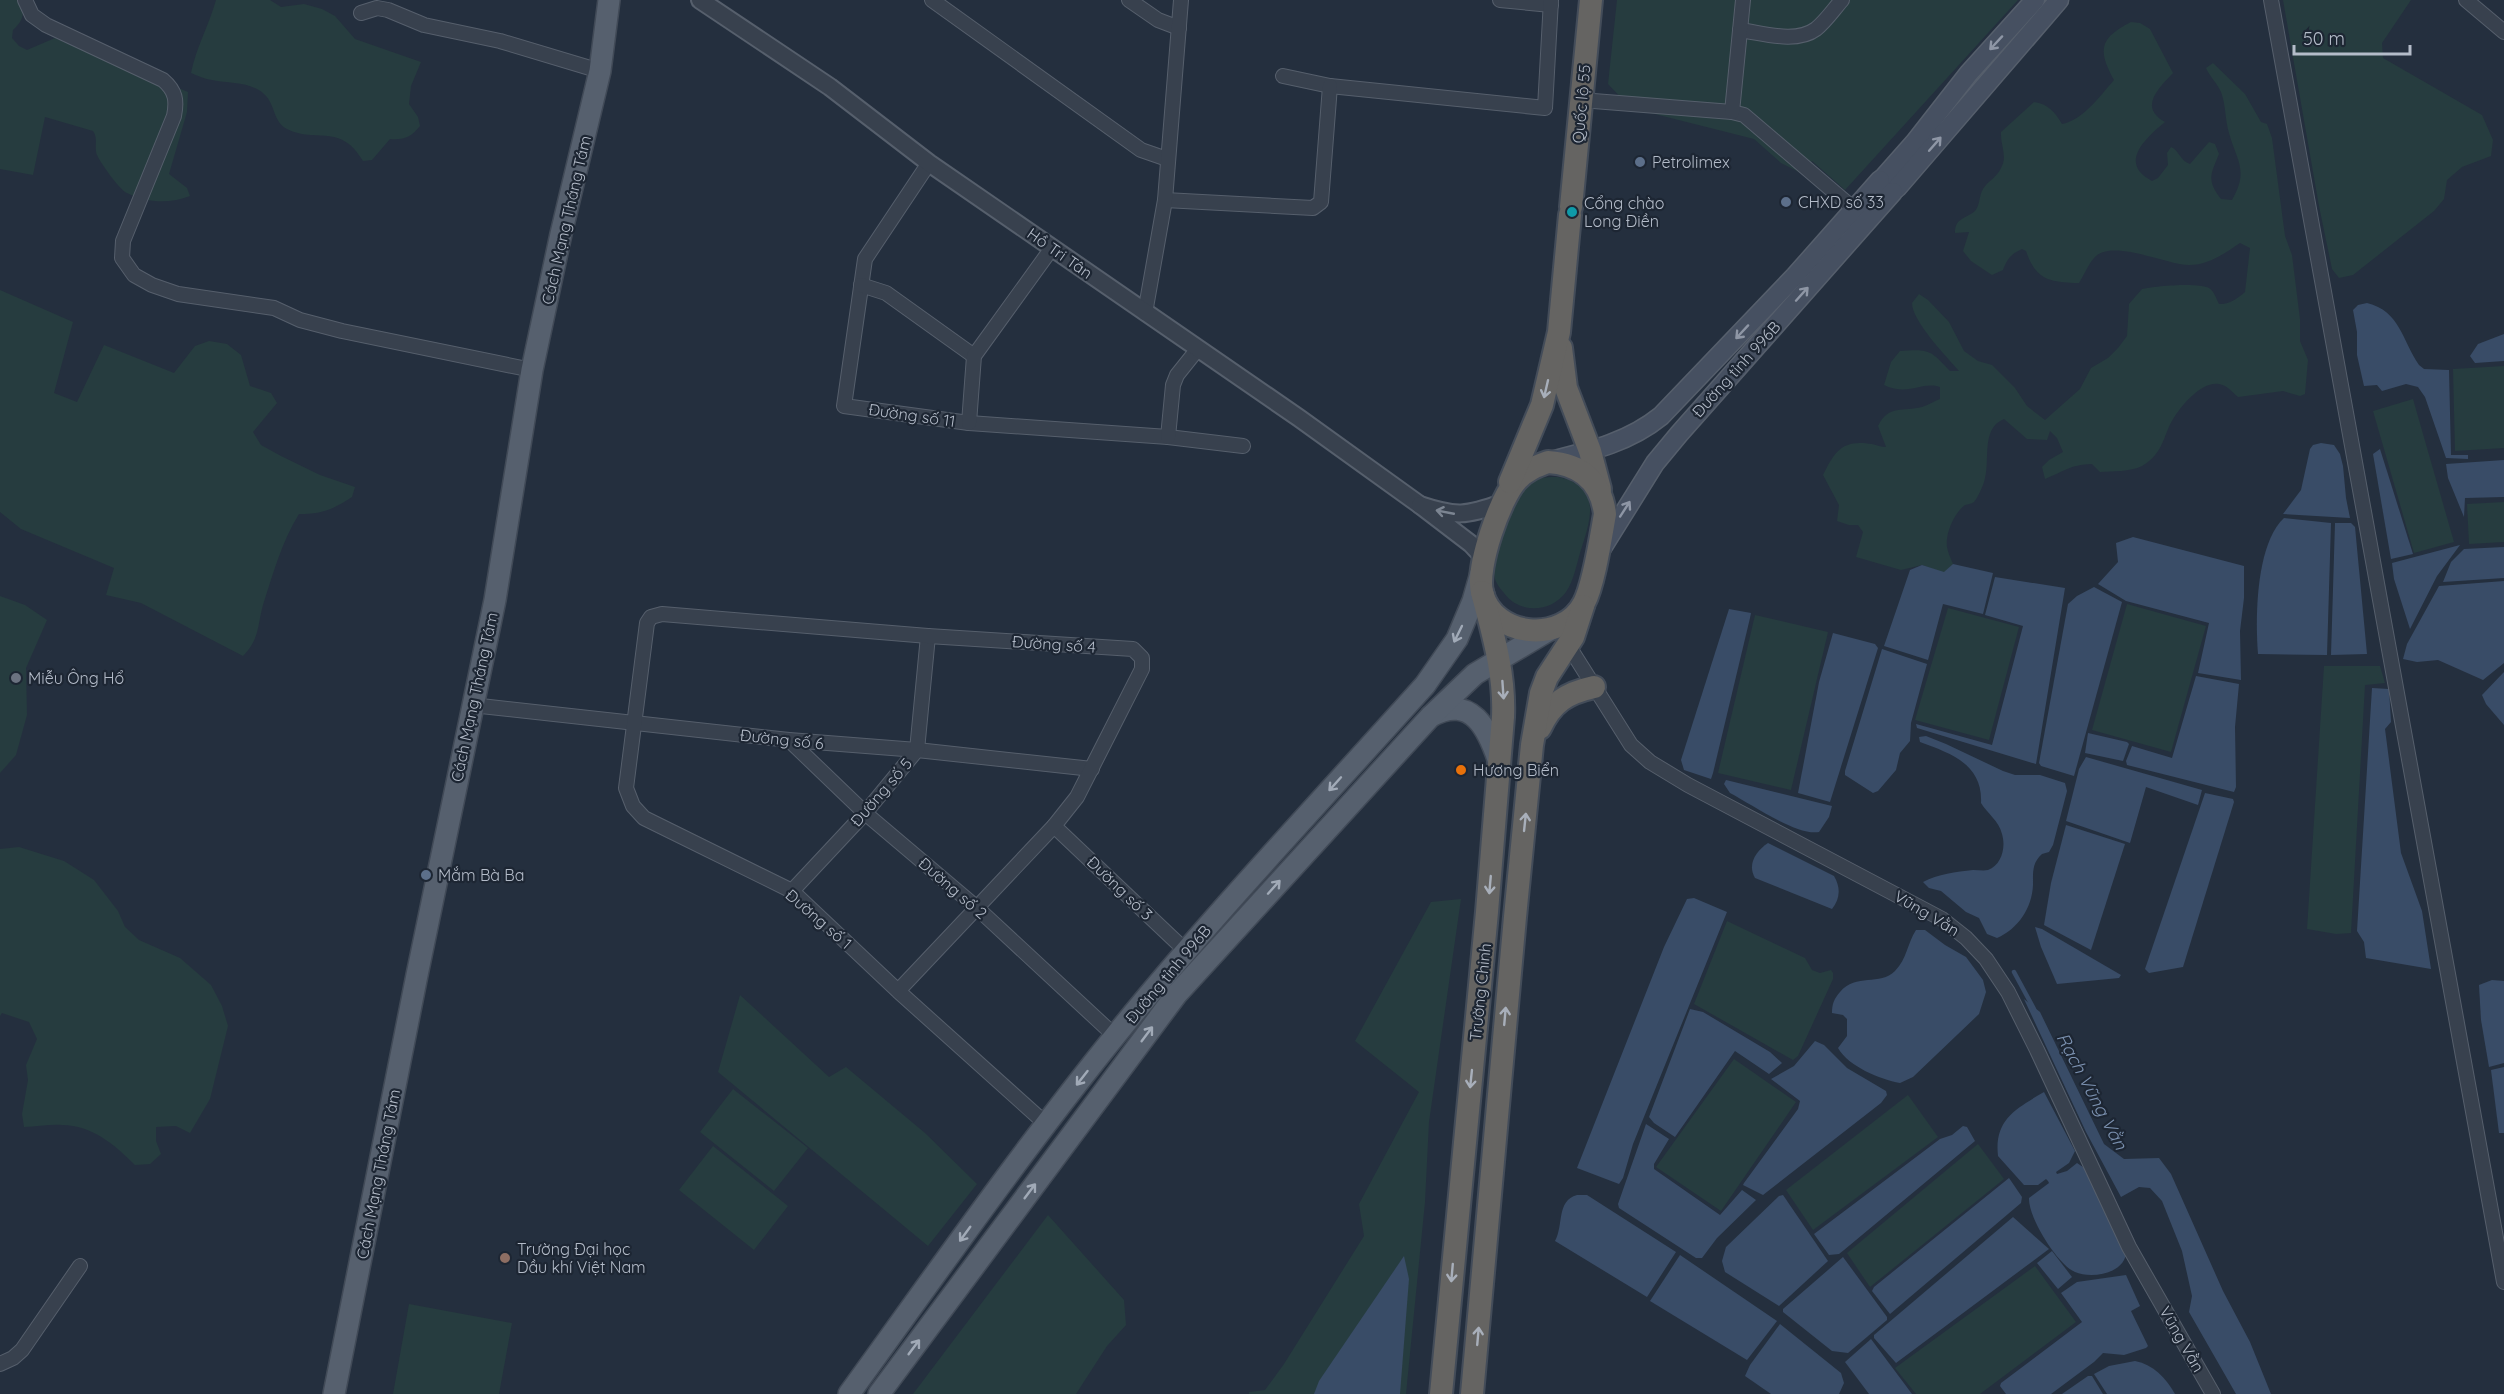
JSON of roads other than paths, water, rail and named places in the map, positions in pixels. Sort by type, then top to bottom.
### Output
[{"type":"highway","name":"Quốc lộ 55","points":[[1502,503],[1542,405],[1559,332],[1591,0]]},
{"type":"highway","name":"Quốc lộ 55","points":[[1559,332],[1566,388],[1590,452],[1603,499]]},
{"type":"highway","points":[[1548,462],[1574,466],[1587,474],[1597,485],[1603,499],[1605,514],[1595,560],[1583,606],[1567,621],[1551,629],[1533,631],[1516,628],[1501,620],[1490,607],[1482,592],[1485,559],[1502,503],[1522,475],[1548,462]]},
{"type":"highway","name":"Trường Chinh","points":[[1441,1394],[1486,923],[1504,701],[1500,659],[1482,592]]},
{"type":"highway","name":"Trường Chinh","points":[[1472,1394],[1516,905],[1533,745],[1541,693],[1547,677],[1578,626],[1583,606]]},
{"type":"highway","points":[[1533,745],[1546,715],[1555,703],[1566,695],[1594,687]]},
{"type":"main road","name":"Cách Mạng Tháng Tám","points":[[334,1394],[495,600],[532,370],[600,70],[609,0]]},
{"type":"main road","name":"Đường tỉnh 996B","points":[[1548,462],[1611,445],[1640,431],[1668,409],[1795,276],[1854,209],[1888,184],[1915,142],[1969,73],[2035,0]]},
{"type":"main road","name":"Đường tỉnh 996B","points":[[1595,560],[1626,507],[1673,441],[1888,184],[2059,0]]},
{"type":"main road","name":"Đường tỉnh 996B","points":[[849,1394],[1046,1124],[1115,1036],[1186,951],[1425,685],[1457,639],[1473,601],[1485,559]]},
{"type":"main road","name":"Đường tỉnh 996B","points":[[879,1394],[1176,995],[1430,717],[1475,674],[1551,629]]},
{"type":"main road","points":[[1430,717],[1439,712],[1460,710],[1475,717],[1481,721],[1490,735],[1499,762]]},
{"type":"street","points":[[25,0],[28,10],[46,25],[164,81],[173,91],[176,105],[174,116],[123,241],[122,258],[134,275],[152,285],[178,294],[274,308],[300,320],[342,332],[532,370]]},
{"type":"street","name":"Hồ Tri Tân","points":[[700,0],[830,87],[929,163],[1197,350],[1299,418],[1420,505],[1471,544],[1485,559]]},
{"type":"street","points":[[932,0],[1142,150],[1167,159]]},
{"type":"street","points":[[1130,0],[1158,20],[1179,28]]},
{"type":"street","points":[[1145,313],[1165,200],[1181,0]]},
{"type":"street","points":[[1283,76],[1330,86],[1545,108],[1551,3],[1500,0]]},
{"type":"street","points":[[1732,111],[1743,0]]},
{"type":"street","points":[[1740,30],[1774,35],[1808,34],[1818,27],[1842,0]]},
{"type":"street","points":[[2271,0],[2504,1282]]},
{"type":"street","points":[[2466,0],[2504,32]]},
{"type":"street","points":[[361,13],[377,8],[388,10],[424,25],[500,41],[600,70]]},
{"type":"street","points":[[1165,200],[1313,208],[1321,202],[1330,86]]},
{"type":"street","points":[[1581,100],[1732,111],[1757,124],[1854,209]]},
{"type":"street","name":"Đường số 11","points":[[929,163],[865,259],[844,405],[969,423],[1168,437],[1243,446]]},
{"type":"street","points":[[969,423],[974,356],[1052,248]]},
{"type":"street","points":[[861,285],[886,293],[974,356]]},
{"type":"street","points":[[1168,437],[1173,385],[1177,375],[1197,350]]},
{"type":"street","points":[[1420,505],[1445,513],[1462,515],[1502,503]]},
{"type":"street","name":"Đường số 4","points":[[635,722],[647,623],[651,617],[662,614],[928,636],[1133,649],[1142,658],[1142,669],[1077,797],[1054,826],[898,991]]},
{"type":"street","name":"Đường số 5","points":[[792,891],[865,813],[917,750],[928,636]]},
{"type":"street","name":"Vũng Vằn","points":[[1568,645],[1625,736],[1650,762],[1688,785],[1942,919],[1966,938],[1986,959],[2021,1016],[2129,1247],[2213,1394]]},
{"type":"street","name":"Đường số 6","points":[[472,705],[789,741],[917,750],[1092,769]]},
{"type":"street","name":"Đường số 1","points":[[635,722],[626,788],[633,806],[644,818],[792,891],[898,991],[1046,1124]]},
{"type":"street","name":"Đường số 2","points":[[789,741],[865,813],[976,907],[1115,1036]]},
{"type":"street","name":"Đường số 3","points":[[1054,826],[1186,951]]},
{"type":"street","points":[[0,1364],[13,1358],[22,1350],[80,1266]]},
{"type":"water","points":[[2367,303],[2378,307],[2393,320],[2419,365],[2424,369],[2449,370],[2451,455],[2468,455],[2468,459],[2446,458],[2425,397],[2418,387],[2406,384],[2382,391],[2377,385],[2364,386],[2357,355],[2357,332],[2353,310],[2358,305]]},
{"type":"water","points":[[2504,334],[2504,361],[2475,363],[2470,356],[2478,344]]},
{"type":"water","points":[[2321,443],[2334,445],[2340,454],[2350,518],[2283,514],[2301,490],[2310,449],[2313,445]]},
{"type":"water","points":[[2380,449],[2413,554],[2391,559],[2373,454]]},
{"type":"water","points":[[2504,460],[2504,497],[2465,498],[2464,517],[2448,478],[2446,464]]},
{"type":"water","points":[[2284,518],[2331,523],[2327,655],[2258,654],[2259,582],[2268,545]]},
{"type":"water","points":[[2335,523],[2351,523],[2355,527],[2367,654],[2331,655]]},
{"type":"water","points":[[2133,537],[2244,566],[2244,598],[2240,631],[2241,680],[2198,673],[2209,623],[2126,601],[2098,584],[2118,562],[2116,543]]},
{"type":"water","points":[[2460,545],[2437,576],[2410,629],[2394,579],[2392,563]]},
{"type":"water","points":[[2504,547],[2504,578],[2443,582],[2451,562],[2464,549]]},
{"type":"water","points":[[1953,564],[1993,573],[1983,614],[1943,604],[1928,660],[1884,646],[1910,570],[1922,565],[1944,572]]},
{"type":"water","points":[[1995,577],[2065,588],[2036,764],[1917,728],[1916,724],[1992,745],[2023,626],[1985,615]]},
{"type":"water","points":[[2504,581],[2504,663],[2483,680],[2438,660],[2417,662],[2403,659],[2407,644],[2439,586]]},
{"type":"water","points":[[2094,587],[2122,602],[2074,776],[2041,766],[2039,763],[2068,604]]},
{"type":"water","points":[[1729,609],[1751,613],[1711,779],[1684,770],[1681,760]]},
{"type":"water","points":[[1833,633],[1875,644],[1878,648],[1830,802],[1798,793],[1819,682]]},
{"type":"water","points":[[1882,649],[1927,664],[1911,723],[1910,741],[1900,753],[1896,770],[1878,791],[1873,793],[1845,775],[1845,771]]},
{"type":"water","points":[[2504,672],[2504,725],[2486,704],[2482,695]]},
{"type":"water","points":[[2196,676],[2239,684],[2235,727],[2236,787],[2234,792],[2127,765],[2126,761],[2132,746],[2172,758]]},
{"type":"water","points":[[2372,688],[2389,689],[2391,722],[2385,729],[2401,853],[2422,911],[2431,969],[2366,958],[2364,942],[2357,931]]},
{"type":"water","points":[[2088,733],[2127,742],[2129,744],[2123,761],[2085,753]]},
{"type":"water","points":[[1926,736],[2003,771],[2015,775],[2040,775],[2065,783],[2067,791],[2053,845],[2049,852],[2039,857],[2035,864],[2032,894],[2027,910],[2011,929],[1997,938],[1987,934],[1979,918],[1966,912],[1941,891],[1929,888],[1923,882],[1947,874],[1993,868],[2000,860],[2003,844],[1998,825],[1981,803],[1977,779],[1970,769],[1953,756],[1920,742],[1919,737]]},
{"type":"water","points":[[2086,757],[2202,790],[2198,805],[2146,787],[2130,843],[2066,821],[2079,769]]},
{"type":"water","points":[[1726,780],[1832,806],[1829,817],[1819,832],[1799,829],[1774,818],[1730,793],[1724,784]]},
{"type":"water","points":[[2205,793],[2233,799],[2234,802],[2183,967],[2149,973],[2145,969]]},
{"type":"water","points":[[2066,825],[2125,844],[2091,950],[2044,925],[2051,883]]},
{"type":"water","points":[[1768,843],[1834,876],[1839,893],[1832,909],[1755,878],[1752,863],[1760,850]]},
{"type":"water","points":[[1694,898],[1727,912],[1619,1184],[1577,1168],[1664,947],[1687,899]]},
{"type":"water","points":[[2035,927],[2121,975],[2119,978],[2057,984]]},
{"type":"water","points":[[1916,930],[1925,930],[1966,957],[1983,980],[1986,992],[1979,1014],[1913,1077],[1900,1083],[1883,1079],[1866,1071],[1843,1055],[1838,1048],[1847,1036],[1847,1019],[1843,1015],[1832,1013],[1832,1010],[1836,997],[1846,986],[1860,981],[1882,978],[1895,971],[1902,962]]},
{"type":"water","points":[[2492,980],[2504,981],[2504,1063],[2489,1067],[2481,1020],[2479,985]]},
{"type":"water","points":[[2024,999],[2040,1012],[2104,1144],[2124,1159],[2159,1158],[2171,1174],[2223,1291],[2250,1342],[2271,1394],[2236,1394],[2189,1312],[2192,1296],[2182,1251],[2162,1201],[2150,1188],[2139,1187],[2121,1197],[2086,1132]]},
{"type":"water","points":[[1690,1009],[1703,1012],[1770,1052],[1782,1063],[1769,1074],[1735,1051],[1675,1137],[1649,1117]]},
{"type":"water","points":[[1815,1041],[1824,1045],[1847,1068],[1886,1091],[1887,1095],[1881,1103],[1763,1195],[1743,1185],[1798,1109],[1800,1101],[1771,1079],[1794,1066]]},
{"type":"water","points":[[2504,1067],[2504,1133],[2499,1133],[2491,1070]]},
{"type":"water","points":[[2044,1092],[2075,1151],[2069,1163],[2056,1172],[2057,1174],[2067,1171],[2077,1163],[2086,1169],[2126,1254],[2119,1266],[2105,1273],[2089,1275],[2075,1272],[2060,1260],[2038,1228],[2030,1206],[2029,1198],[2049,1183],[2048,1181],[2046,1179],[2038,1185],[2024,1185],[1998,1156],[1999,1133],[2003,1124],[2016,1110]]},
{"type":"water","points":[[1646,1124],[1669,1139],[1654,1164],[1654,1169],[1720,1215],[1742,1190],[1756,1200],[1717,1238],[1702,1258],[1696,1258],[1619,1208],[1618,1204]]},
{"type":"water","points":[[1963,1126],[1967,1127],[1975,1141],[1839,1254],[1829,1255],[1814,1234],[1940,1139],[1952,1135]]},
{"type":"water","points":[[2009,1178],[2022,1197],[2021,1203],[1890,1314],[1872,1291],[1874,1287]]},
{"type":"water","points":[[1587,1195],[1676,1252],[1647,1297],[1555,1241],[1563,1208],[1570,1198]]},
{"type":"water","points":[[1783,1195],[1828,1261],[1779,1306],[1725,1272],[1722,1261],[1726,1247],[1779,1196]]},
{"type":"water","points":[[2013,1217],[2049,1249],[1896,1363],[1874,1338],[1874,1335]]},
{"type":"water","points":[[2052,1251],[2072,1277],[2058,1289],[2037,1263]]},
{"type":"water","points":[[1680,1255],[1777,1321],[1747,1360],[1650,1301]]},
{"type":"water","points":[[1404,1256],[1409,1279],[1400,1394],[1314,1394],[1319,1381]]},
{"type":"water","points":[[1843,1257],[1887,1317],[1887,1320],[1848,1353],[1832,1351],[1783,1312],[1783,1309]]},
{"type":"water","points":[[2126,1275],[2140,1306],[2131,1311],[2148,1346],[2146,1348],[2124,1355],[2103,1353],[2051,1394],[2006,1394],[2000,1386],[2001,1383],[2082,1322],[2061,1293],[2077,1282]]},
{"type":"water","points":[[1780,1324],[1841,1373],[1844,1383],[1839,1394],[1771,1394],[1745,1376],[1750,1365]]},
{"type":"water","points":[[1871,1339],[1912,1394],[1869,1394],[1845,1362]]},
{"type":"water","points":[[2135,1361],[2148,1365],[2158,1373],[2175,1394],[2107,1394],[2094,1374],[2109,1366]]},
{"type":"water","points":[[2088,1376],[2092,1376],[2103,1394],[2062,1394]]},
{"type":"waterway","name":"Rạch Vũng Vằn","points":[[2014,972],[2034,1009]]},
{"type":"place","name":"Petrolimex","points":[[1640,162]]},
{"type":"place","name":"CHXD số 33","points":[[1786,202]]},
{"type":"place","name":"Cổng chào Long Điền","points":[[1572,212]]},
{"type":"place","name":"Miễu Ông Hổ","points":[[16,678]]},
{"type":"place","name":"Hương Biển","points":[[1461,770]]},
{"type":"place","name":"Mắm Bà Ba","points":[[426,875]]},
{"type":"place","name":"Trường Đại học Dầu khí Việt Nam","points":[[505,1258]]}]
